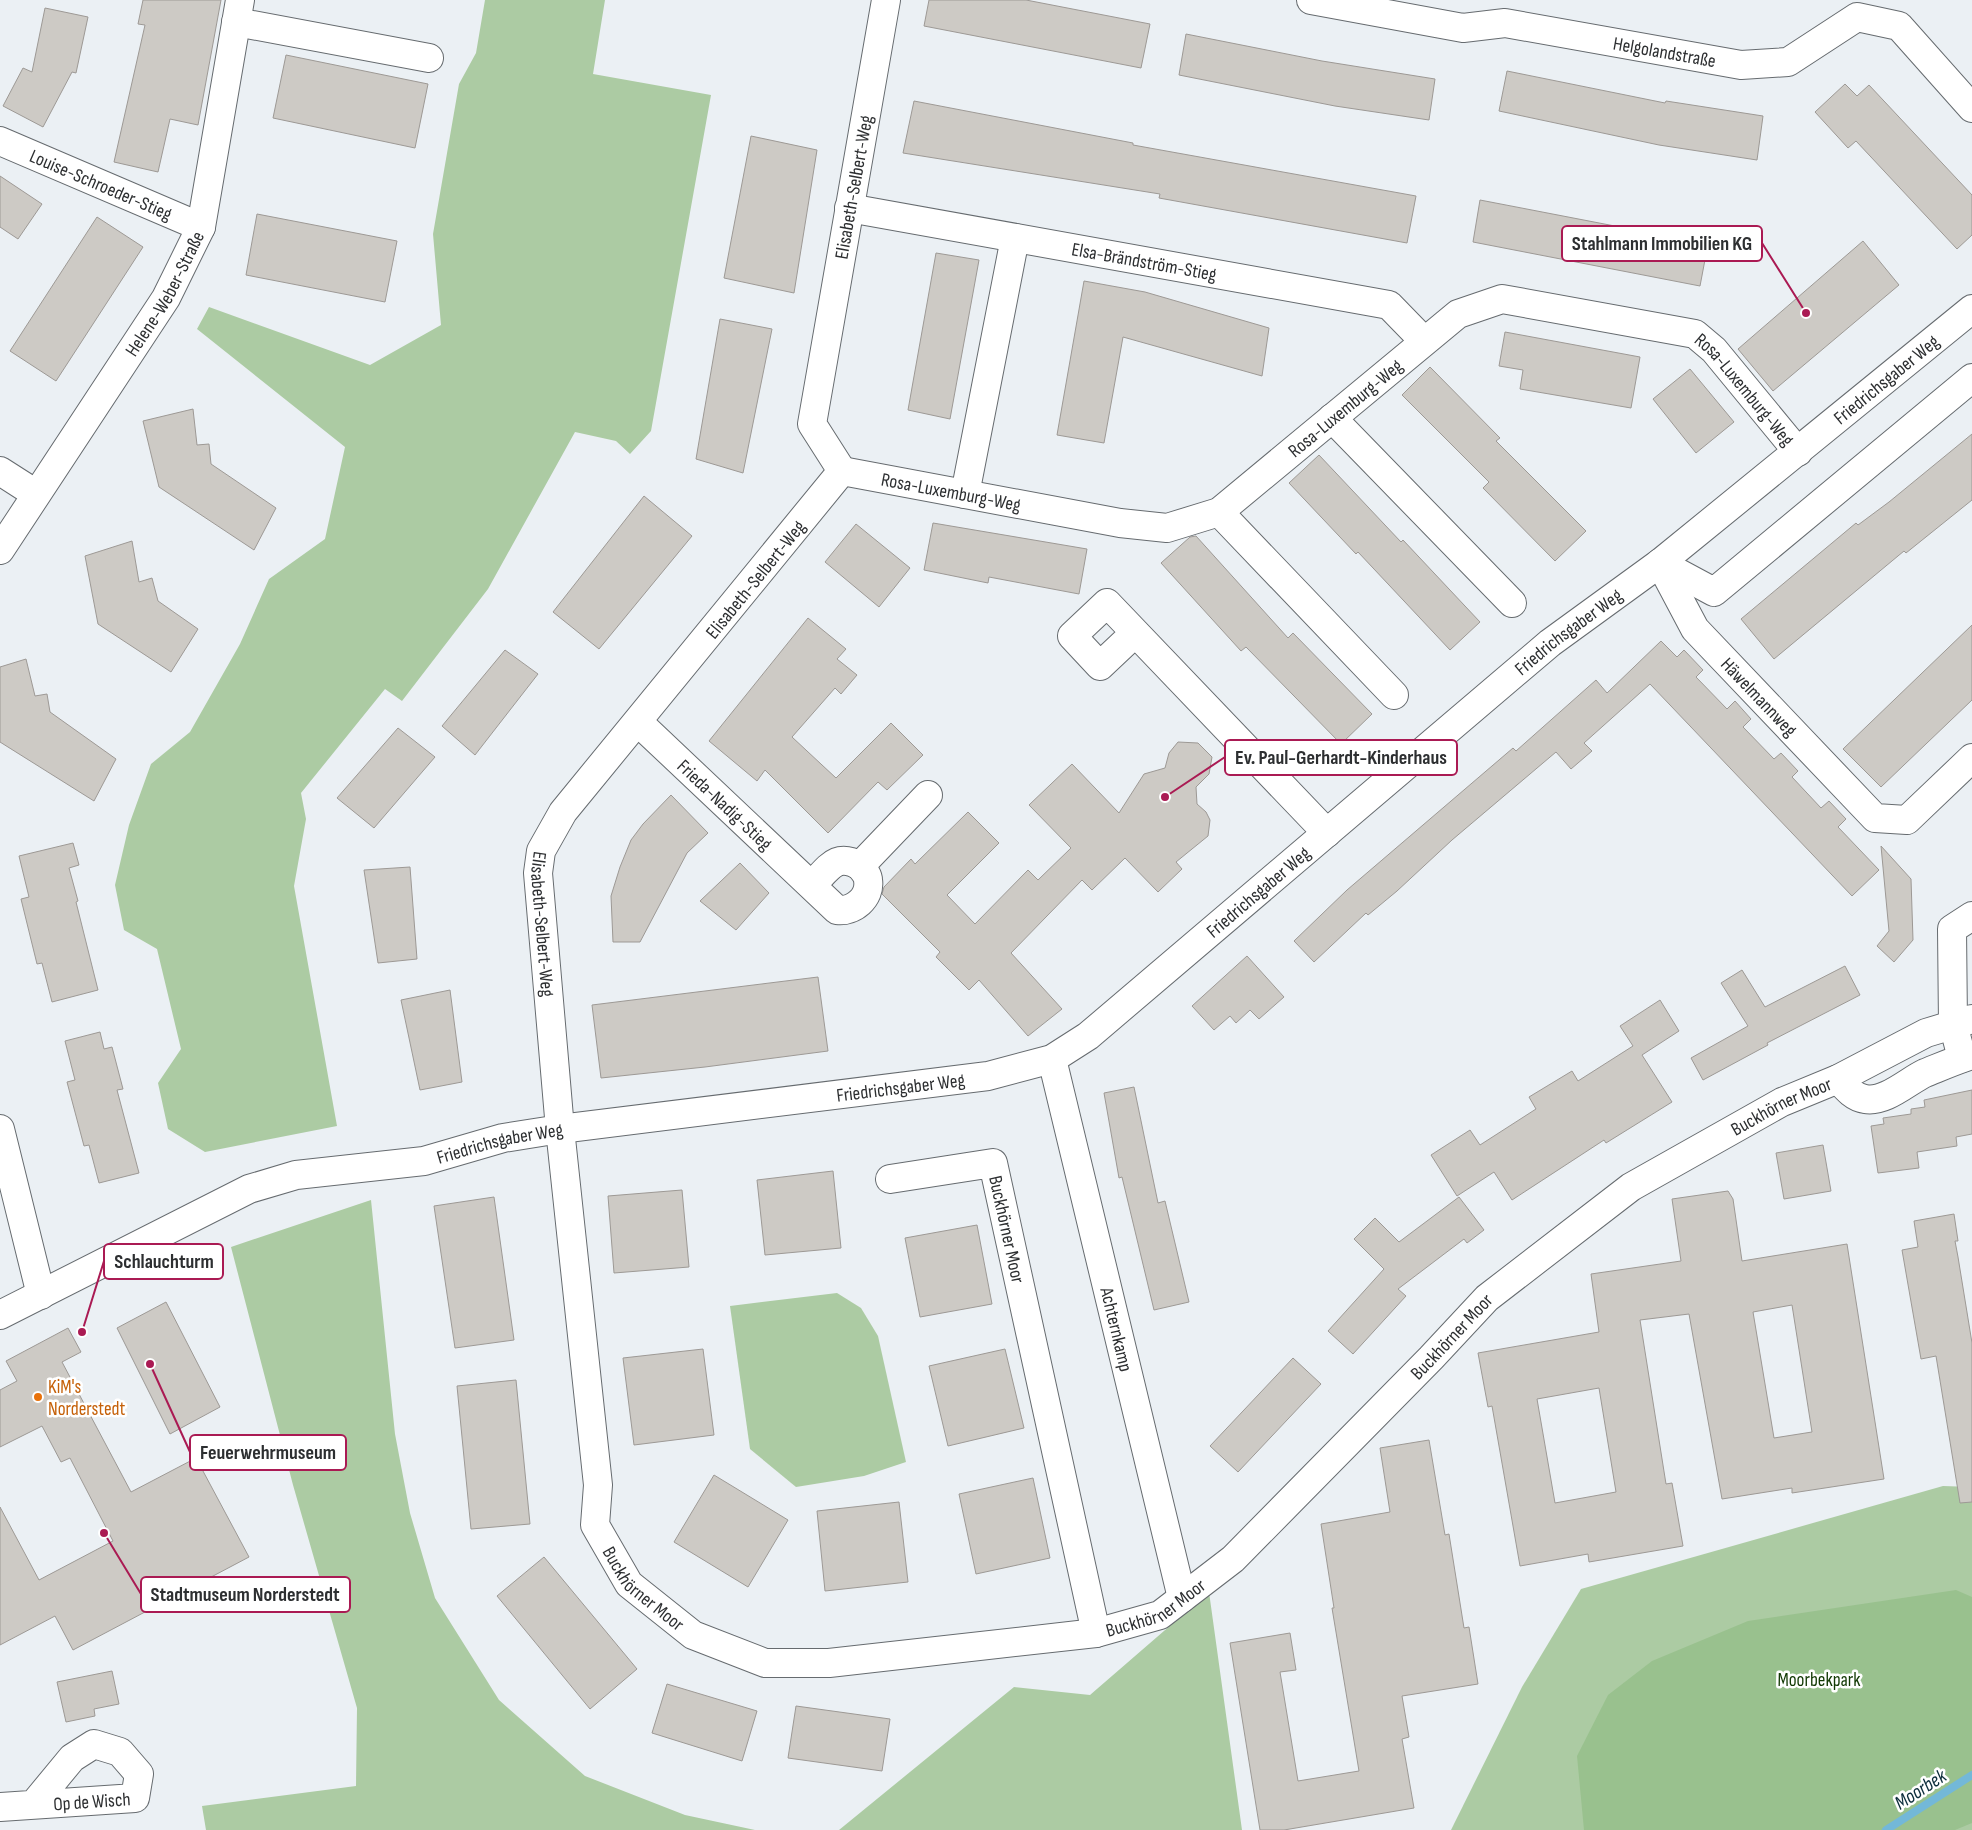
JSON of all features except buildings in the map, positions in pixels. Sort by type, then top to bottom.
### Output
[{"type":"street","name":"Elisabeth-Selbert-Weg","points":[[560,1129],[538,873],[542,851],[563,812],[842,471],[812,424],[886,0]]},
{"type":"street","name":"Helgolandstraße","points":[[1311,0],[1463,28],[1505,23],[1740,65],[1788,62],[1856,17],[1899,26],[1972,108]]},
{"type":"street","points":[[238,11],[429,58]]},
{"type":"street","name":"Helene-Weber-Straße","points":[[0,550],[166,298],[201,227],[238,11]]},
{"type":"street","name":"Louise-Schroeder-Stieg","points":[[0,141],[201,227]]},
{"type":"street","name":"Elsa-Brändström-Stieg","points":[[849,208],[1389,306],[1424,341]]},
{"type":"street","points":[[965,494],[1014,238]]},
{"type":"street","name":"Rosa-Luxemburg-Weg","points":[[842,471],[1120,523],[1167,528],[1218,512],[1458,314],[1502,299],[1694,334],[1714,350],[1798,452]]},
{"type":"street","name":"Friedrichsgaber Weg","points":[[0,1315],[249,1190],[296,1175],[424,1161],[503,1138],[560,1129],[988,1076],[1052,1059],[1088,1036],[1550,643],[1660,563],[1972,309]]},
{"type":"street","points":[[1660,563],[1714,592],[1972,378]]},
{"type":"street","points":[[1332,418],[1512,604]]},
{"type":"street","points":[[0,471],[36,494]]},
{"type":"street","points":[[1218,512],[1394,695]]},
{"type":"street","name":"Häwelmannweg","points":[[1660,563],[1695,629],[1875,818],[1907,820],[1972,758]]},
{"type":"street","points":[[1135,633],[1327,833]]},
{"type":"street","name":"Frieda-Nadig-Stieg","points":[[638,722],[837,910],[844,911],[859,904],[869,888],[868,878],[860,866]]},
{"type":"street","points":[[812,885],[832,864],[841,860],[848,859],[860,866],[928,795]]},
{"type":"street","points":[[1962,1021],[1952,929],[1972,916]]},
{"type":"street","name":"Buckhörner Moor","points":[[560,1129],[598,1485],[595,1525],[629,1584],[694,1635],[765,1663],[829,1663],[1096,1633],[1160,1615],[1233,1559],[1431,1358],[1487,1298],[1631,1186],[1782,1102],[1838,1079],[1926,1033],[1962,1021],[1967,1056],[1924,1074],[1879,1098],[1868,1100],[1859,1098],[1851,1093],[1838,1079]]},
{"type":"street","name":"Achternkamp","points":[[1052,1059],[1182,1598]]},
{"type":"street","points":[[0,1129],[41,1295]]},
{"type":"street","name":"Buckhörner Moor","points":[[890,1179],[993,1164],[1096,1633]]},
{"type":"street","points":[[1054,1637],[1119,1647],[1146,1619]]},
{"type":"street","name":"Op de Wisch","points":[[0,1807],[34,1804]]},
{"type":"green space","points":[[485,0],[605,0],[593,74],[711,95],[651,431],[630,454],[616,441],[575,432],[488,589],[402,701],[385,689],[301,793],[306,819],[294,886],[337,1126],[205,1152],[168,1129],[158,1083],[181,1049],[157,949],[124,930],[115,885],[129,825],[151,764],[190,732],[240,644],[269,579],[325,539],[345,447],[197,329],[209,307],[370,365],[441,325],[433,234],[459,84],[476,53]]},
{"type":"green space","points":[[371,1200],[395,1434],[410,1513],[435,1598],[499,1700],[585,1776],[685,1815],[755,1830],[206,1830],[202,1806],[356,1786],[357,1708],[293,1485],[231,1247]]},
{"type":"green space","points":[[837,1293],[861,1308],[878,1336],[906,1462],[864,1476],[796,1487],[750,1449],[730,1306]]},
{"type":"green space","name":"Moorbekpark","points":[[1943,1486],[1972,1487],[1972,1830],[1451,1830],[1522,1687],[1581,1589]]},
{"type":"green space","points":[[1956,1590],[1972,1597],[1972,1823],[1955,1830],[1584,1830],[1577,1756],[1608,1695],[1652,1661],[1748,1621]]},
{"type":"green space","points":[[1209,1592],[1242,1830],[839,1830],[1014,1687],[1090,1695]]},
{"type":"waterway","name":"Moorbek","points":[[1886,1830],[1972,1775]]},
{"type":"place","name":"Stahlmann Immobilien KG","points":[[1806,313]]},
{"type":"place","name":"Ev. Paul-Gerhardt-Kinderhaus","points":[[1165,797]]},
{"type":"place","name":"Schlauchturm","points":[[82,1332]]},
{"type":"place","name":"Feuerwehrmuseum","points":[[150,1364]]},
{"type":"place","name":"KiM's Norderstedt","points":[[38,1397]]},
{"type":"place","name":"Stadtmuseum Norderstedt","points":[[104,1533]]}]
